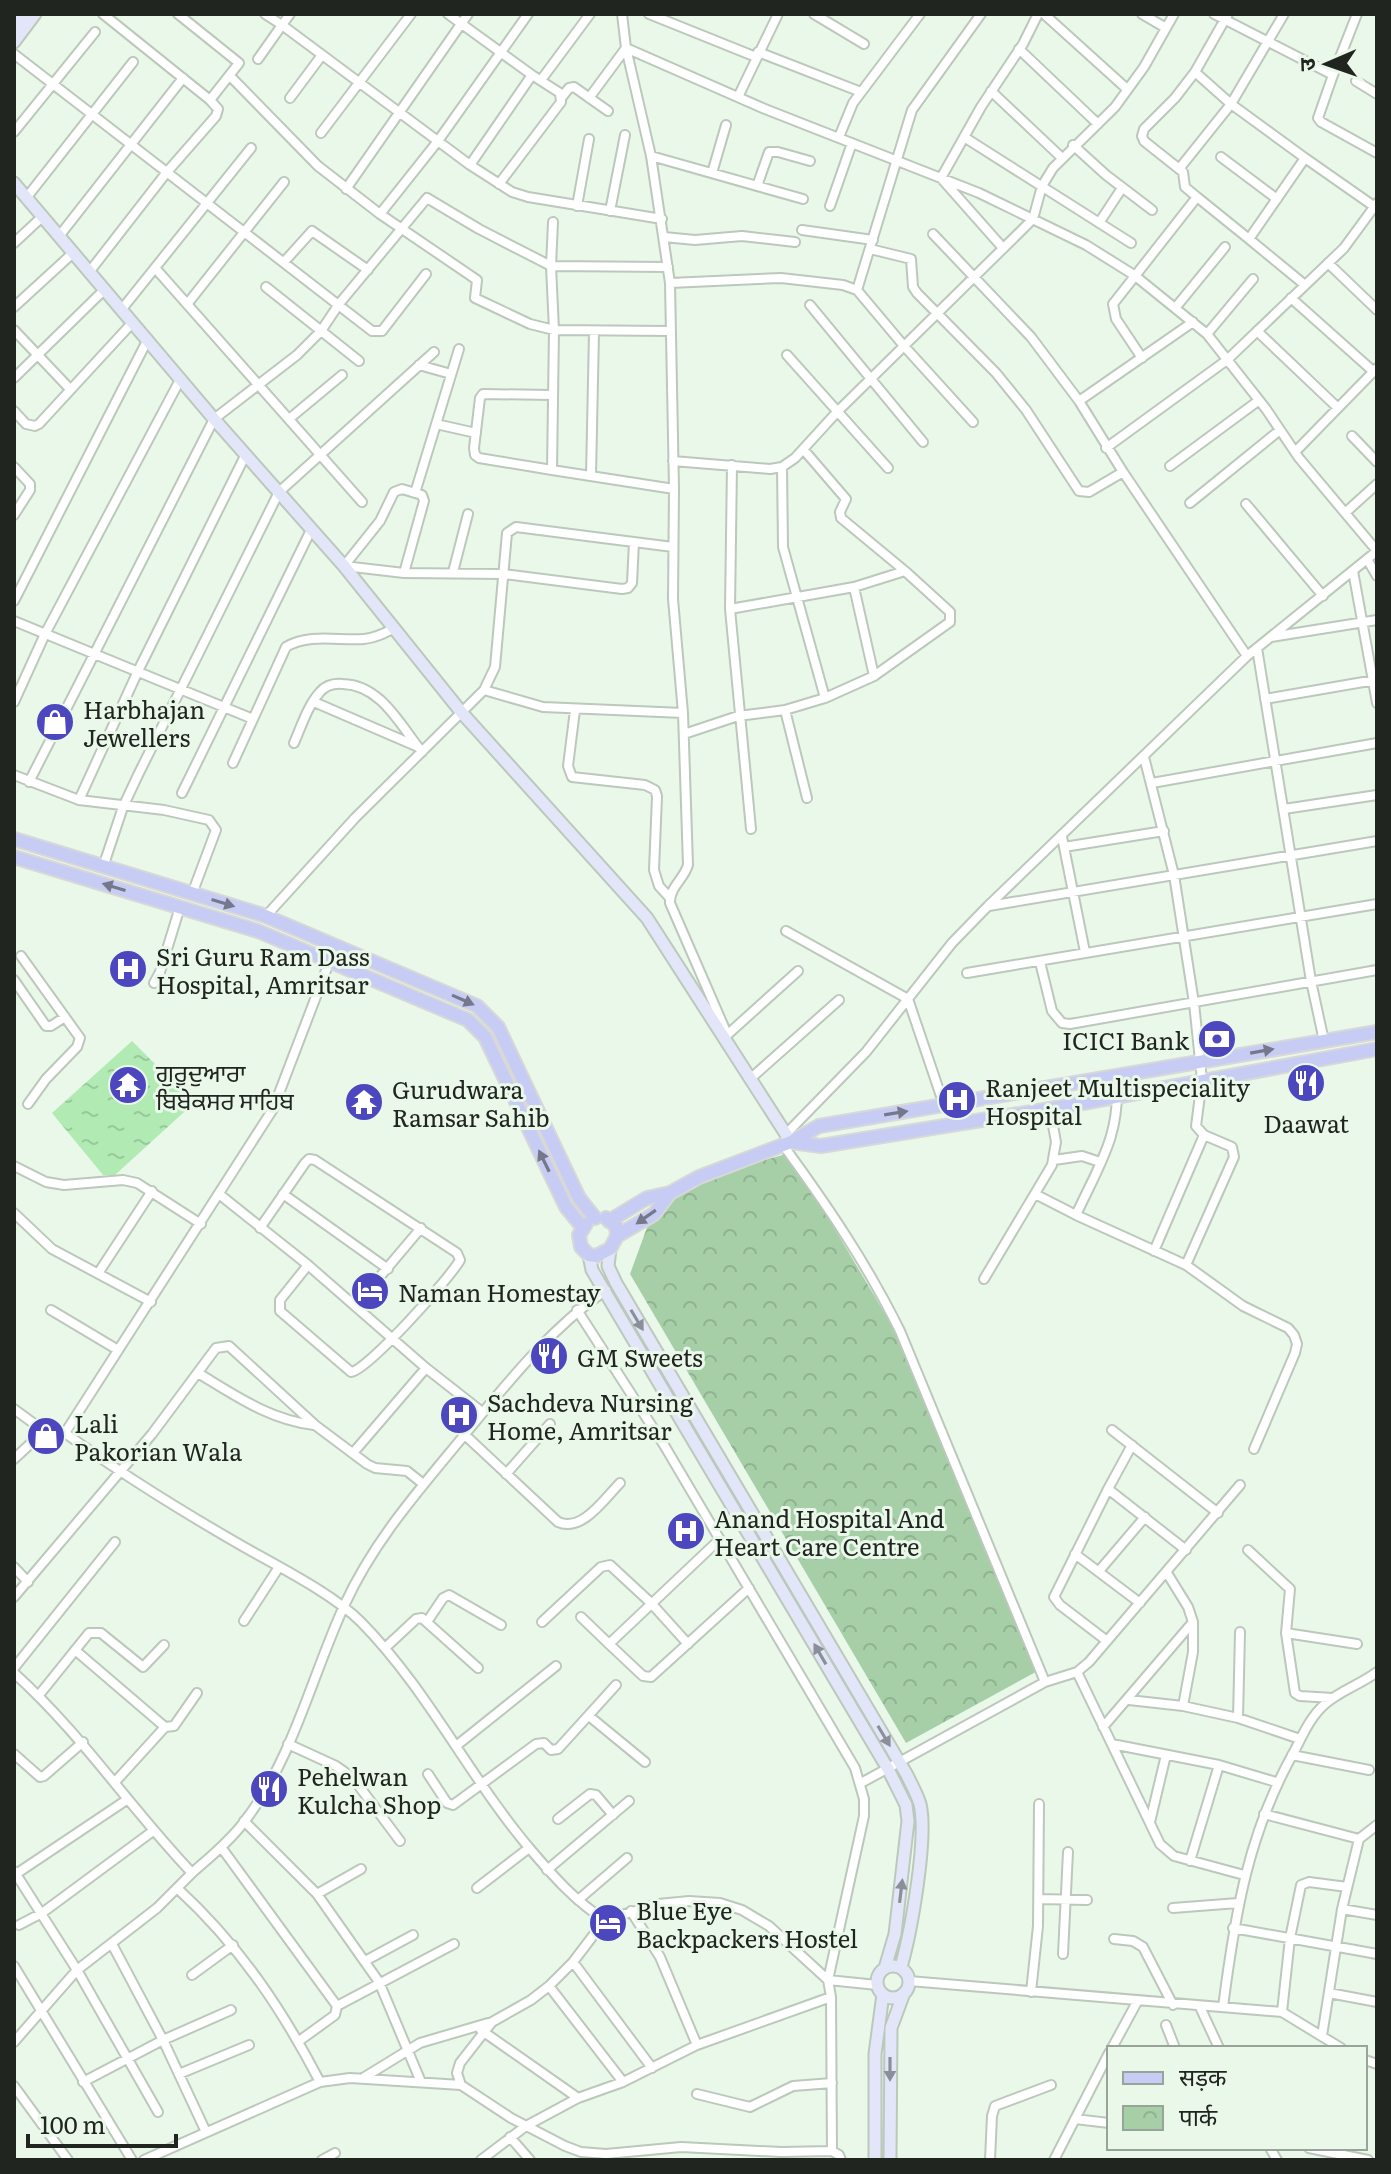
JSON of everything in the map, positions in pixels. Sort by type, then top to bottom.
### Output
[{"type":"main road","points":[[14,42],[35,14]]},
{"type":"main road","points":[[14,183],[214,419],[344,566],[462,713],[647,918],[733,1049],[787,1140],[821,1146],[1050,1109],[1377,1049]]},
{"type":"main road","points":[[17,840],[266,916],[477,1006],[498,1027],[579,1198],[595,1218]]},
{"type":"main road","points":[[14,857],[258,931],[468,1020],[485,1037],[566,1207],[583,1228]]},
{"type":"main road","points":[[146,897],[150,881]]},
{"type":"main road","points":[[609,1221],[647,1198],[670,1193],[699,1177],[819,1126],[1377,1032]]},
{"type":"main road","points":[[670,1193],[654,1214],[617,1236],[610,1249],[608,1266],[900,1761],[920,1803],[922,1822],[909,1937],[901,1967],[909,1981],[891,2028],[890,2160]]},
{"type":"main road","points":[[617,1236],[616,1226],[603,1217],[595,1218],[579,1235],[581,1247],[589,1255],[592,1270],[888,1769],[906,1805],[908,1821],[895,1934],[885,1968],[879,1975],[875,2160]]},
{"type":"main road","points":[[589,1255],[596,1256],[610,1249]]},
{"type":"main road","points":[[885,1968],[901,1967]]},
{"type":"main road","points":[[880,1990],[896,1998],[904,1993]]},
{"type":"street","points":[[90,271],[167,172],[218,113],[210,100],[103,14]]},
{"type":"street","points":[[178,14],[238,60],[239,66],[210,100]]},
{"type":"street","points":[[265,14],[470,165],[512,192],[662,219]]},
{"type":"street","points":[[258,59],[290,14]]},
{"type":"street","points":[[321,133],[411,14]]},
{"type":"street","points":[[448,14],[562,97]]},
{"type":"street","points":[[346,189],[468,14]]},
{"type":"street","points":[[380,214],[438,141],[528,14]]},
{"type":"street","points":[[470,165],[536,78],[590,14]]},
{"type":"street","points":[[622,14],[626,48],[651,156],[670,283],[673,599],[683,713],[688,865],[685,876],[669,897]]},
{"type":"street","points":[[649,14],[861,92]]},
{"type":"street","points":[[738,97],[778,14]]},
{"type":"street","points":[[814,14],[864,44]]},
{"type":"street","points":[[839,137],[861,92],[920,14]]},
{"type":"street","points":[[857,290],[912,110],[981,14]]},
{"type":"street","points":[[941,178],[991,91],[1041,14],[1127,89]]},
{"type":"street","points":[[1142,14],[1166,28]]},
{"type":"street","points":[[673,461],[770,469],[782,467],[803,449],[1033,219],[1042,186],[1073,145],[1098,124],[1144,67],[1174,14]]},
{"type":"street","points":[[1214,14],[1226,17],[1267,42],[1333,75]]},
{"type":"street","points":[[1179,169],[1231,104],[1284,14]]},
{"type":"street","points":[[1357,14],[1318,118],[1377,153]]},
{"type":"street","points":[[1226,17],[1195,72],[1175,98],[1144,129],[1142,136],[1144,141],[1179,169],[1185,177],[1185,187],[1305,285]]},
{"type":"street","points":[[14,132],[95,32]]},
{"type":"street","points":[[626,48],[1033,219],[1086,245],[1134,275],[1207,334],[1295,452],[1377,551],[1247,656],[988,906],[952,943],[866,1052],[787,1140],[867,1266],[900,1331],[1045,1682]]},
{"type":"street","points":[[589,98],[626,48]]},
{"type":"street","points":[[1019,49],[1098,124]]},
{"type":"street","points":[[14,54],[372,331],[382,331],[426,274]]},
{"type":"street","points":[[290,98],[322,55]]},
{"type":"street","points":[[27,197],[133,62]]},
{"type":"street","points":[[1106,448],[1227,360],[1344,248],[1376,205],[1231,104],[1195,72]]},
{"type":"street","points":[[230,76],[291,141],[346,189],[477,280],[475,298],[530,324],[554,330],[671,331]]},
{"type":"street","points":[[60,235],[183,78]]},
{"type":"street","points":[[1356,81],[1377,94]]},
{"type":"street","points":[[499,184],[571,87],[608,111]]},
{"type":"street","points":[[991,91],[1062,158]]},
{"type":"street","points":[[712,173],[726,125]]},
{"type":"street","points":[[610,211],[625,135]]},
{"type":"street","points":[[964,137],[1131,243]]},
{"type":"street","points":[[577,206],[589,139]]},
{"type":"street","points":[[830,206],[852,143]]},
{"type":"street","points":[[1073,145],[1152,210]]},
{"type":"street","points":[[122,309],[251,148]]},
{"type":"street","points":[[757,186],[769,152],[810,161]]},
{"type":"street","points":[[651,156],[803,199]]},
{"type":"street","points":[[1221,157],[1277,199]]},
{"type":"street","points":[[1249,239],[1305,158]]},
{"type":"street","points":[[941,178],[1003,248]]},
{"type":"street","points":[[188,303],[284,182]]},
{"type":"street","points":[[1099,223],[1122,188]]},
{"type":"street","points":[[1142,358],[1113,312],[1117,297],[1197,197]]},
{"type":"street","points":[[29,782],[214,419],[297,355],[321,331],[339,304],[424,199],[431,198],[479,229],[551,266],[668,267]]},
{"type":"street","points":[[14,243],[43,216]]},
{"type":"street","points":[[552,470],[553,222]]},
{"type":"street","points":[[802,230],[871,245],[911,259],[913,287],[1004,382],[1079,491],[1089,492],[1123,472]]},
{"type":"street","points":[[284,262],[312,231],[368,270]]},
{"type":"street","points":[[933,234],[1031,337],[1079,401],[1106,448],[1247,656]]},
{"type":"street","points":[[664,237],[695,240],[742,236],[795,242]]},
{"type":"street","points":[[1176,307],[1225,247]]},
{"type":"street","points":[[14,307],[74,252]]},
{"type":"street","points":[[1328,263],[1377,310]]},
{"type":"street","points":[[156,269],[362,502]]},
{"type":"street","points":[[670,283],[781,278],[843,285],[857,290],[973,422]]},
{"type":"street","points":[[1207,334],[1253,279]]},
{"type":"street","points":[[266,287],[359,361]]},
{"type":"street","points":[[14,378],[105,289]]},
{"type":"street","points":[[1291,298],[1375,370],[1295,452]]},
{"type":"street","points":[[810,305],[923,442]]},
{"type":"street","points":[[14,411],[26,424],[35,426],[133,322]]},
{"type":"street","points":[[1079,401],[1193,322]]},
{"type":"street","points":[[14,330],[70,389]]},
{"type":"street","points":[[1257,331],[1338,408]]},
{"type":"street","points":[[591,476],[594,332]]},
{"type":"street","points":[[14,601],[148,339]]},
{"type":"street","points":[[415,493],[459,349]]},
{"type":"street","points":[[103,867],[123,807],[279,492],[434,352]]},
{"type":"street","points":[[787,355],[888,468]]},
{"type":"street","points":[[419,365],[451,374]]},
{"type":"street","points":[[289,419],[342,375]]},
{"type":"street","points":[[14,702],[45,634],[181,378]]},
{"type":"street","points":[[552,395],[483,394],[480,398],[475,455],[674,489]]},
{"type":"street","points":[[1170,466],[1258,401]]},
{"type":"street","points":[[436,424],[476,433]]},
{"type":"street","points":[[1190,503],[1280,430]]},
{"type":"street","points":[[1352,436],[1377,462]]},
{"type":"street","points":[[684,734],[738,716],[785,710],[825,698],[874,676],[950,622],[950,612],[841,518],[840,512],[846,499],[803,449]]},
{"type":"street","points":[[79,800],[138,671],[246,454]]},
{"type":"street","points":[[732,465],[730,609],[751,829]]},
{"type":"street","points":[[14,467],[30,484],[30,490],[14,515]]},
{"type":"street","points":[[782,467],[783,547],[825,698]]},
{"type":"street","points":[[1345,513],[1377,484]]},
{"type":"street","points":[[344,566],[380,521],[394,492],[402,489],[422,495],[424,501],[404,573]]},
{"type":"street","points":[[1246,504],[1323,596]]},
{"type":"street","points":[[453,572],[468,514]]},
{"type":"street","points":[[266,916],[419,749],[484,690],[495,667],[507,533],[516,527],[673,547]]},
{"type":"street","points":[[182,793],[311,530]]},
{"type":"street","points":[[344,566],[404,573],[504,574],[622,589],[632,583],[634,542]]},
{"type":"street","points":[[1367,559],[1377,576]]},
{"type":"street","points":[[730,609],[854,587],[905,571]]},
{"type":"street","points":[[1353,571],[1377,703]]},
{"type":"street","points":[[854,587],[874,676]]},
{"type":"street","points":[[1270,637],[1377,620]]},
{"type":"street","points":[[14,621],[253,719]]},
{"type":"street","points":[[233,763],[286,647],[295,641],[307,639],[367,639],[395,628]]},
{"type":"street","points":[[1257,648],[1311,981],[1324,1041]]},
{"type":"street","points":[[1265,699],[1375,680]]},
{"type":"street","points":[[294,743],[325,687],[338,683],[368,689],[380,699],[419,749]]},
{"type":"street","points":[[484,690],[518,702],[575,710],[683,713]]},
{"type":"street","points":[[314,702],[419,749]]},
{"type":"street","points":[[575,710],[568,766],[572,777],[645,785],[655,790],[654,870],[659,886],[669,897],[679,927],[733,1049]]},
{"type":"street","points":[[785,710],[807,798]]},
{"type":"street","points":[[1152,783],[1377,743]]},
{"type":"street","points":[[1144,757],[1174,875],[1194,1003],[1202,1080],[1196,1126],[1204,1135],[1232,1147],[1234,1157],[1186,1265]]},
{"type":"street","points":[[14,775],[79,800],[164,810],[209,820],[214,824],[214,840],[192,894]]},
{"type":"street","points":[[1284,809],[1377,795]]},
{"type":"street","points":[[1064,847],[1164,831]]},
{"type":"street","points":[[1062,837],[1085,952]]},
{"type":"street","points":[[14,857],[17,840]]},
{"type":"street","points":[[988,906],[1377,841]]},
{"type":"street","points":[[967,973],[1377,904]]},
{"type":"street","points":[[154,983],[180,907]]},
{"type":"street","points":[[786,931],[908,999],[944,1105]]},
{"type":"street","points":[[21,956],[81,1042],[46,1079],[28,1104]]},
{"type":"street","points":[[65,1433],[273,1109],[330,960]]},
{"type":"street","points":[[1040,962],[1052,1011],[1062,1023],[1377,970]]},
{"type":"street","points":[[727,1035],[798,971]]},
{"type":"street","points":[[14,980],[46,1026],[65,1017]]},
{"type":"street","points":[[750,1079],[839,1000]]},
{"type":"street","points":[[1076,1215],[1114,1129],[1118,1096],[1116,1077]]},
{"type":"street","points":[[984,1279],[1054,1160],[1056,1142],[1050,1109]]},
{"type":"street","points":[[1154,1251],[1204,1135]]},
{"type":"street","points":[[1054,1160],[1082,1156],[1100,1162]]},
{"type":"street","points":[[260,1228],[309,1159],[421,1228],[457,1253],[460,1260],[394,1338],[361,1369],[351,1372],[280,1311],[280,1300],[308,1265]]},
{"type":"street","points":[[14,1166],[46,1182],[64,1185],[123,1180],[152,1191],[201,1224]]},
{"type":"street","points":[[99,1272],[152,1191]]},
{"type":"street","points":[[219,1194],[482,1412]]},
{"type":"street","points":[[283,1194],[388,1269]]},
{"type":"street","points":[[1035,1194],[1186,1265],[1243,1306],[1288,1328],[1297,1344],[1295,1353],[1254,1449]]},
{"type":"street","points":[[14,1213],[52,1249],[151,1302]]},
{"type":"street","points":[[356,1305],[421,1228]]},
{"type":"street","points":[[14,2042],[77,1970],[178,1889],[244,1821],[288,1744],[344,1606],[390,1525],[482,1412],[577,1310],[606,1290]]},
{"type":"street","points":[[51,1310],[118,1350]]},
{"type":"street","points":[[577,1310],[664,1445],[861,1783],[864,1816],[828,1980],[831,1997],[832,2151]]},
{"type":"street","points":[[14,1597],[119,1472],[216,1348],[229,1346],[315,1425],[375,1468],[407,1471],[422,1483]]},
{"type":"street","points":[[353,1453],[426,1368]]},
{"type":"street","points":[[198,1373],[270,1415],[285,1421],[315,1425]]},
{"type":"street","points":[[14,1409],[44,1431]]},
{"type":"street","points":[[506,1474],[550,1424]]},
{"type":"street","points":[[14,1459],[49,1428],[65,1433],[119,1472],[344,1606],[385,1648],[480,1784],[547,1870],[578,1900],[605,1920]]},
{"type":"street","points":[[1112,1430],[1218,1513]]},
{"type":"street","points":[[465,1435],[558,1522],[565,1525],[580,1522],[620,1483]]},
{"type":"street","points":[[1107,1641],[1056,1601],[1055,1591],[1132,1445]]},
{"type":"street","points":[[861,1783],[1045,1682],[1077,1672],[1167,1573],[1240,1485]]},
{"type":"street","points":[[1108,1489],[1186,1550]]},
{"type":"street","points":[[1099,1571],[1145,1517]]},
{"type":"street","points":[[609,1644],[720,1539]]},
{"type":"street","points":[[115,1542],[14,1670],[83,1742],[153,1831],[192,1873]]},
{"type":"street","points":[[1248,1550],[1290,1589],[1286,1633],[1295,1693],[1334,1698]]},
{"type":"street","points":[[1075,1554],[1140,1603]]},
{"type":"street","points":[[542,1622],[606,1565],[614,1567],[688,1644]]},
{"type":"street","points":[[14,1567],[28,1582]]},
{"type":"street","points":[[244,1621],[279,1567]]},
{"type":"street","points":[[1167,1573],[1188,1607],[1193,1622],[1193,1652],[1183,1706]]},
{"type":"street","points":[[581,1617],[647,1678],[749,1588]]},
{"type":"street","points":[[427,1622],[443,1598],[449,1595],[501,1625]]},
{"type":"street","points":[[385,1648],[416,1619],[422,1618],[478,1668]]},
{"type":"street","points":[[1103,1727],[1193,1622]]},
{"type":"street","points":[[39,1695],[89,1633],[97,1631],[143,1667],[164,1645]]},
{"type":"street","points":[[1238,1718],[1240,1632]]},
{"type":"street","points":[[1286,1633],[1357,1644]]},
{"type":"street","points":[[75,1650],[165,1727]]},
{"type":"street","points":[[456,1746],[556,1666]]},
{"type":"street","points":[[1077,1672],[1166,1851],[1190,1861],[1244,1875]]},
{"type":"street","points":[[1223,2007],[1233,1928],[1244,1875],[1276,1782],[1311,1720],[1324,1704],[1377,1672]]},
{"type":"street","points":[[428,1774],[451,1805],[536,1744],[540,1742],[551,1750],[558,1749],[616,1685]]},
{"type":"street","points":[[115,1782],[165,1727],[174,1726],[197,1693]]},
{"type":"street","points":[[1129,1700],[1183,1706],[1238,1718],[1300,1739]]},
{"type":"street","points":[[589,1716],[645,1762]]},
{"type":"street","points":[[14,1754],[40,1777],[83,1742]]},
{"type":"street","points":[[288,1744],[336,1766],[353,1778],[400,1841]]},
{"type":"street","points":[[1112,1744],[1219,1765],[1276,1782]]},
{"type":"street","points":[[1150,1822],[1166,1755]]},
{"type":"street","points":[[1292,1755],[1369,1770]]},
{"type":"street","points":[[1190,1861],[1219,1765]]},
{"type":"street","points":[[558,1819],[590,1794],[596,1795],[613,1815]]},
{"type":"street","points":[[128,1799],[15,1872],[77,1970],[158,2112]]},
{"type":"street","points":[[547,1870],[629,1801]]},
{"type":"street","points":[[1031,1992],[1039,1899],[1039,1804]]},
{"type":"street","points":[[1264,1814],[1359,1839]]},
{"type":"street","points":[[244,1821],[317,1894],[365,1961],[379,1982],[421,2082]]},
{"type":"street","points":[[1322,2036],[1342,1909],[1359,1839],[1377,1825]]},
{"type":"street","points":[[19,1925],[42,1913],[153,1831]]},
{"type":"street","points":[[221,1847],[337,2006]]},
{"type":"street","points":[[477,1888],[529,1848]]},
{"type":"street","points":[[1063,1954],[1068,1852]]},
{"type":"street","points":[[578,1900],[627,1858]]},
{"type":"street","points":[[317,1894],[361,1869]]},
{"type":"street","points":[[1282,2012],[1290,1938],[1301,1885],[1309,1882],[1347,1887]]},
{"type":"street","points":[[178,1889],[233,1945],[274,2000],[320,2082]]},
{"type":"street","points":[[1039,1899],[1087,1900]]},
{"type":"street","points":[[362,2079],[409,2049],[480,2029],[531,2000],[573,1962],[605,1920],[631,1911],[689,1901],[720,1903],[742,1910],[769,1926],[828,1980],[880,1990]]},
{"type":"street","points":[[1173,1908],[1238,1903]]},
{"type":"street","points":[[1342,1909],[1377,1915]]},
{"type":"street","points":[[631,1911],[660,1957],[697,2045]]},
{"type":"street","points":[[1233,1928],[1377,1954]]},
{"type":"street","points":[[365,1961],[413,1935]]},
{"type":"street","points":[[1114,1939],[1133,1941],[1143,1947],[1173,2005]]},
{"type":"street","points":[[112,1944],[163,2040],[206,2132]]},
{"type":"street","points":[[299,2041],[335,2015],[337,2006],[454,1944]]},
{"type":"street","points":[[192,1975],[233,1945]]},
{"type":"street","points":[[573,1962],[652,2068]]},
{"type":"street","points":[[14,1966],[132,2160]]},
{"type":"street","points":[[909,1981],[1282,2012],[1338,2046]]},
{"type":"street","points":[[549,1986],[623,2082]]},
{"type":"street","points":[[1329,1993],[1377,2002]]},
{"type":"street","points":[[483,2159],[526,2126],[578,2098],[623,2082],[697,2045],[831,1997]]},
{"type":"street","points":[[1113,2046],[1137,2002]]},
{"type":"street","points":[[1200,2007],[1218,2046]]},
{"type":"street","points":[[83,2082],[163,2040],[231,2010]]},
{"type":"street","points":[[1166,2025],[1174,2046]]},
{"type":"street","points":[[461,2085],[458,2068],[480,2029]]},
{"type":"street","points":[[480,2029],[578,2098]]},
{"type":"street","points":[[179,2074],[249,2045]]},
{"type":"street","points":[[1054,2160],[1107,2057]]},
{"type":"street","points":[[144,2160],[320,2082],[362,2079],[461,2085],[526,2126],[565,2146],[589,2153],[681,2147],[832,2151],[841,2160]]},
{"type":"street","points":[[697,2094],[750,2107],[793,2086],[832,2083]]},
{"type":"street","points":[[990,2160],[995,2106],[1051,2085]]},
{"type":"street","points":[[14,2086],[68,2160]]},
{"type":"street","points":[[1075,2119],[1107,2123]]},
{"type":"street","points":[[510,2137],[530,2160]]},
{"type":"street","points":[[1337,2151],[1368,2160]]},
{"type":"street","points":[[322,2160],[335,2153]]},
{"type":"green space","points":[[790,1153],[901,1341],[1043,1668],[906,1743],[630,1274],[652,1214],[696,1179]]},
{"type":"water","points":[[132,1041],[194,1103],[115,1175],[103,1175],[52,1113]]},
{"type":"place","name":"Harbhajan Jewellers","points":[[55,722]]},
{"type":"place","name":"Sri Guru Ram Dass Hospital, Amritsar","points":[[128,969]]},
{"type":"place","name":"ICICI Bank","points":[[1217,1039]]},
{"type":"place","name":"Daawat","points":[[1306,1083]]},
{"type":"place","name":"ਗੁਰੂਦੁਆਰਾ ਬਿਬੇਕਸਰ ਸਾਹਿਬ","points":[[128,1085]]},
{"type":"place","name":"Ranjeet Multispeciality Hospital","points":[[957,1100]]},
{"type":"place","name":"Gurudwara Ramsar Sahib","points":[[364,1102]]},
{"type":"place","name":"Naman Homestay","points":[[370,1291]]},
{"type":"place","name":"GM Sweets","points":[[549,1356]]},
{"type":"place","name":"Sachdeva Nursing Home, Amritsar","points":[[459,1415]]},
{"type":"place","name":"Lali Pakorian Wala","points":[[46,1436]]},
{"type":"place","name":"Anand Hospital And Heart Care Centre","points":[[686,1531]]},
{"type":"place","name":"Pehelwan Kulcha Shop","points":[[269,1789]]},
{"type":"place","name":"Blue Eye Backpackers Hostel","points":[[608,1923]]}]
